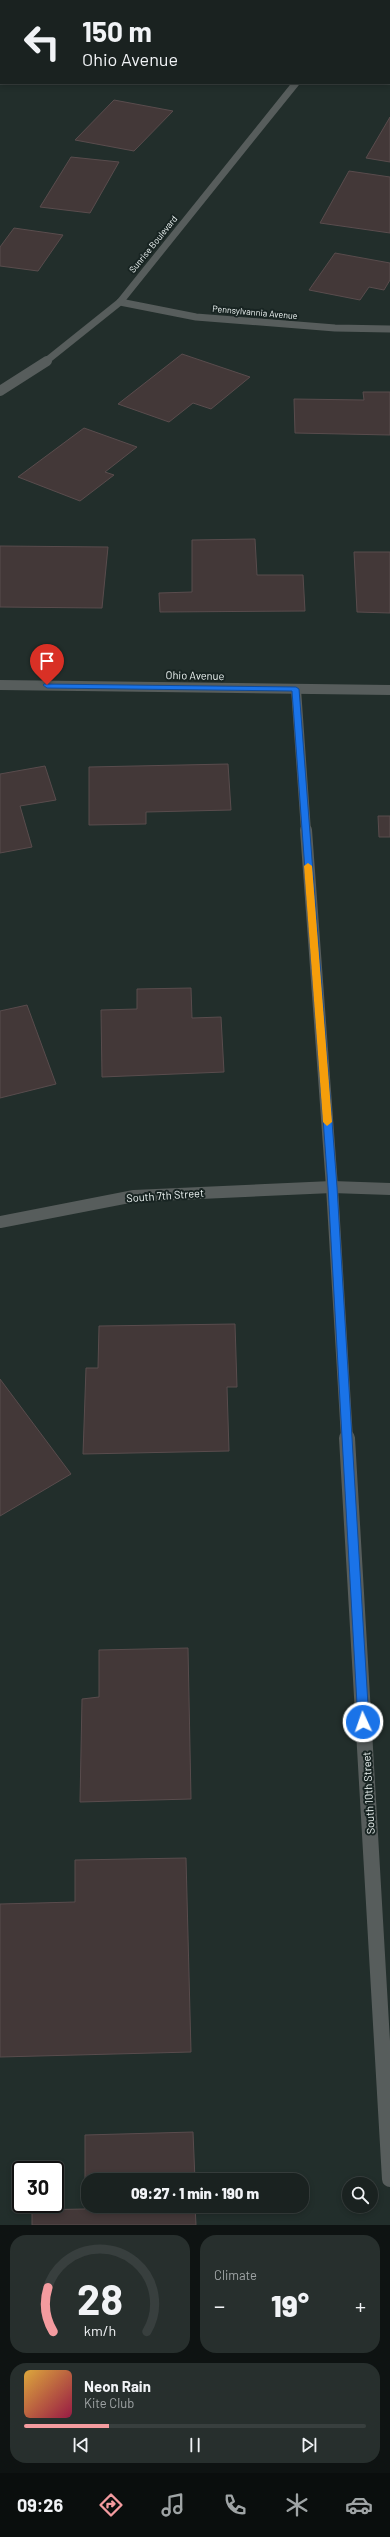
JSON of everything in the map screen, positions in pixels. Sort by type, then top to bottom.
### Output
[{"type":"street","name":"Sunrise Boulevard","points":[[0,391],[42,365],[120,302],[295,84]]},
{"type":"street","name":"Pennsylvannia Avenue","points":[[120,302],[196,317],[335,328],[390,329]]},
{"type":"street","name":"Ohio Avenue","points":[[0,685],[390,690]]},
{"type":"street","name":"South 10th Street","points":[[296,689],[332,1187],[390,2179]]},
{"type":"street","name":"South 7th Street","points":[[0,1222],[134,1196],[332,1187],[390,1189]]},
{"type":"building","points":[[114,100],[173,111],[134,151],[75,140]]},
{"type":"building","points":[[390,117],[390,162],[366,158]]},
{"type":"building","points":[[71,157],[119,162],[90,213],[40,207]]},
{"type":"building","points":[[349,171],[390,177],[390,233],[320,223]]},
{"type":"building","points":[[14,228],[63,235],[38,271],[0,266],[0,247]]},
{"type":"building","points":[[335,253],[390,263],[390,280],[384,290],[369,287],[360,300],[309,290]]},
{"type":"building","points":[[182,354],[250,377],[211,409],[193,403],[169,422],[118,404]]},
{"type":"building","points":[[363,392],[390,392],[390,435],[295,433],[294,399],[364,400]]},
{"type":"building","points":[[84,428],[137,447],[105,472],[114,475],[80,501],[18,477]]},
{"type":"building","points":[[255,539],[257,575],[303,575],[305,611],[160,612],[159,593],[192,592],[192,540]]},
{"type":"building","points":[[0,546],[108,547],[102,608],[0,607]]},
{"type":"building","points":[[354,552],[390,552],[390,613],[357,612]]},
{"type":"building","points":[[228,764],[231,810],[146,812],[146,824],[89,825],[89,767]]},
{"type":"building","points":[[45,766],[56,800],[20,806],[32,847],[0,853],[0,774]]},
{"type":"building","points":[[378,816],[390,816],[390,837],[379,837]]},
{"type":"building","points":[[191,988],[192,1018],[221,1017],[224,1072],[102,1077],[101,1010],[137,1009],[137,989]]},
{"type":"building","points":[[27,1005],[56,1084],[0,1098],[0,1011]]},
{"type":"building","points":[[235,1324],[237,1387],[227,1387],[229,1451],[83,1454],[86,1368],[98,1368],[99,1326]]},
{"type":"building","points":[[0,1379],[71,1474],[0,1516]]},
{"type":"building","points":[[188,1648],[191,1799],[80,1802],[82,1699],[99,1697],[99,1650]]},
{"type":"building","points":[[186,1858],[191,2052],[0,2057],[0,1904],[75,1902],[75,1860]]},
{"type":"building","points":[[193,2132],[195,2173],[85,2173],[85,2135]]},
{"type":"building","points":[[64,2209],[81,2209],[81,2213],[195,2213],[196,2225],[32,2225],[32,2213],[64,2213]]},
{"type":"slow traffic","points":[[308,866],[327,1122]]},
{"type":"route","points":[[47,685],[296,689],[332,1187],[363,1722]]}]
